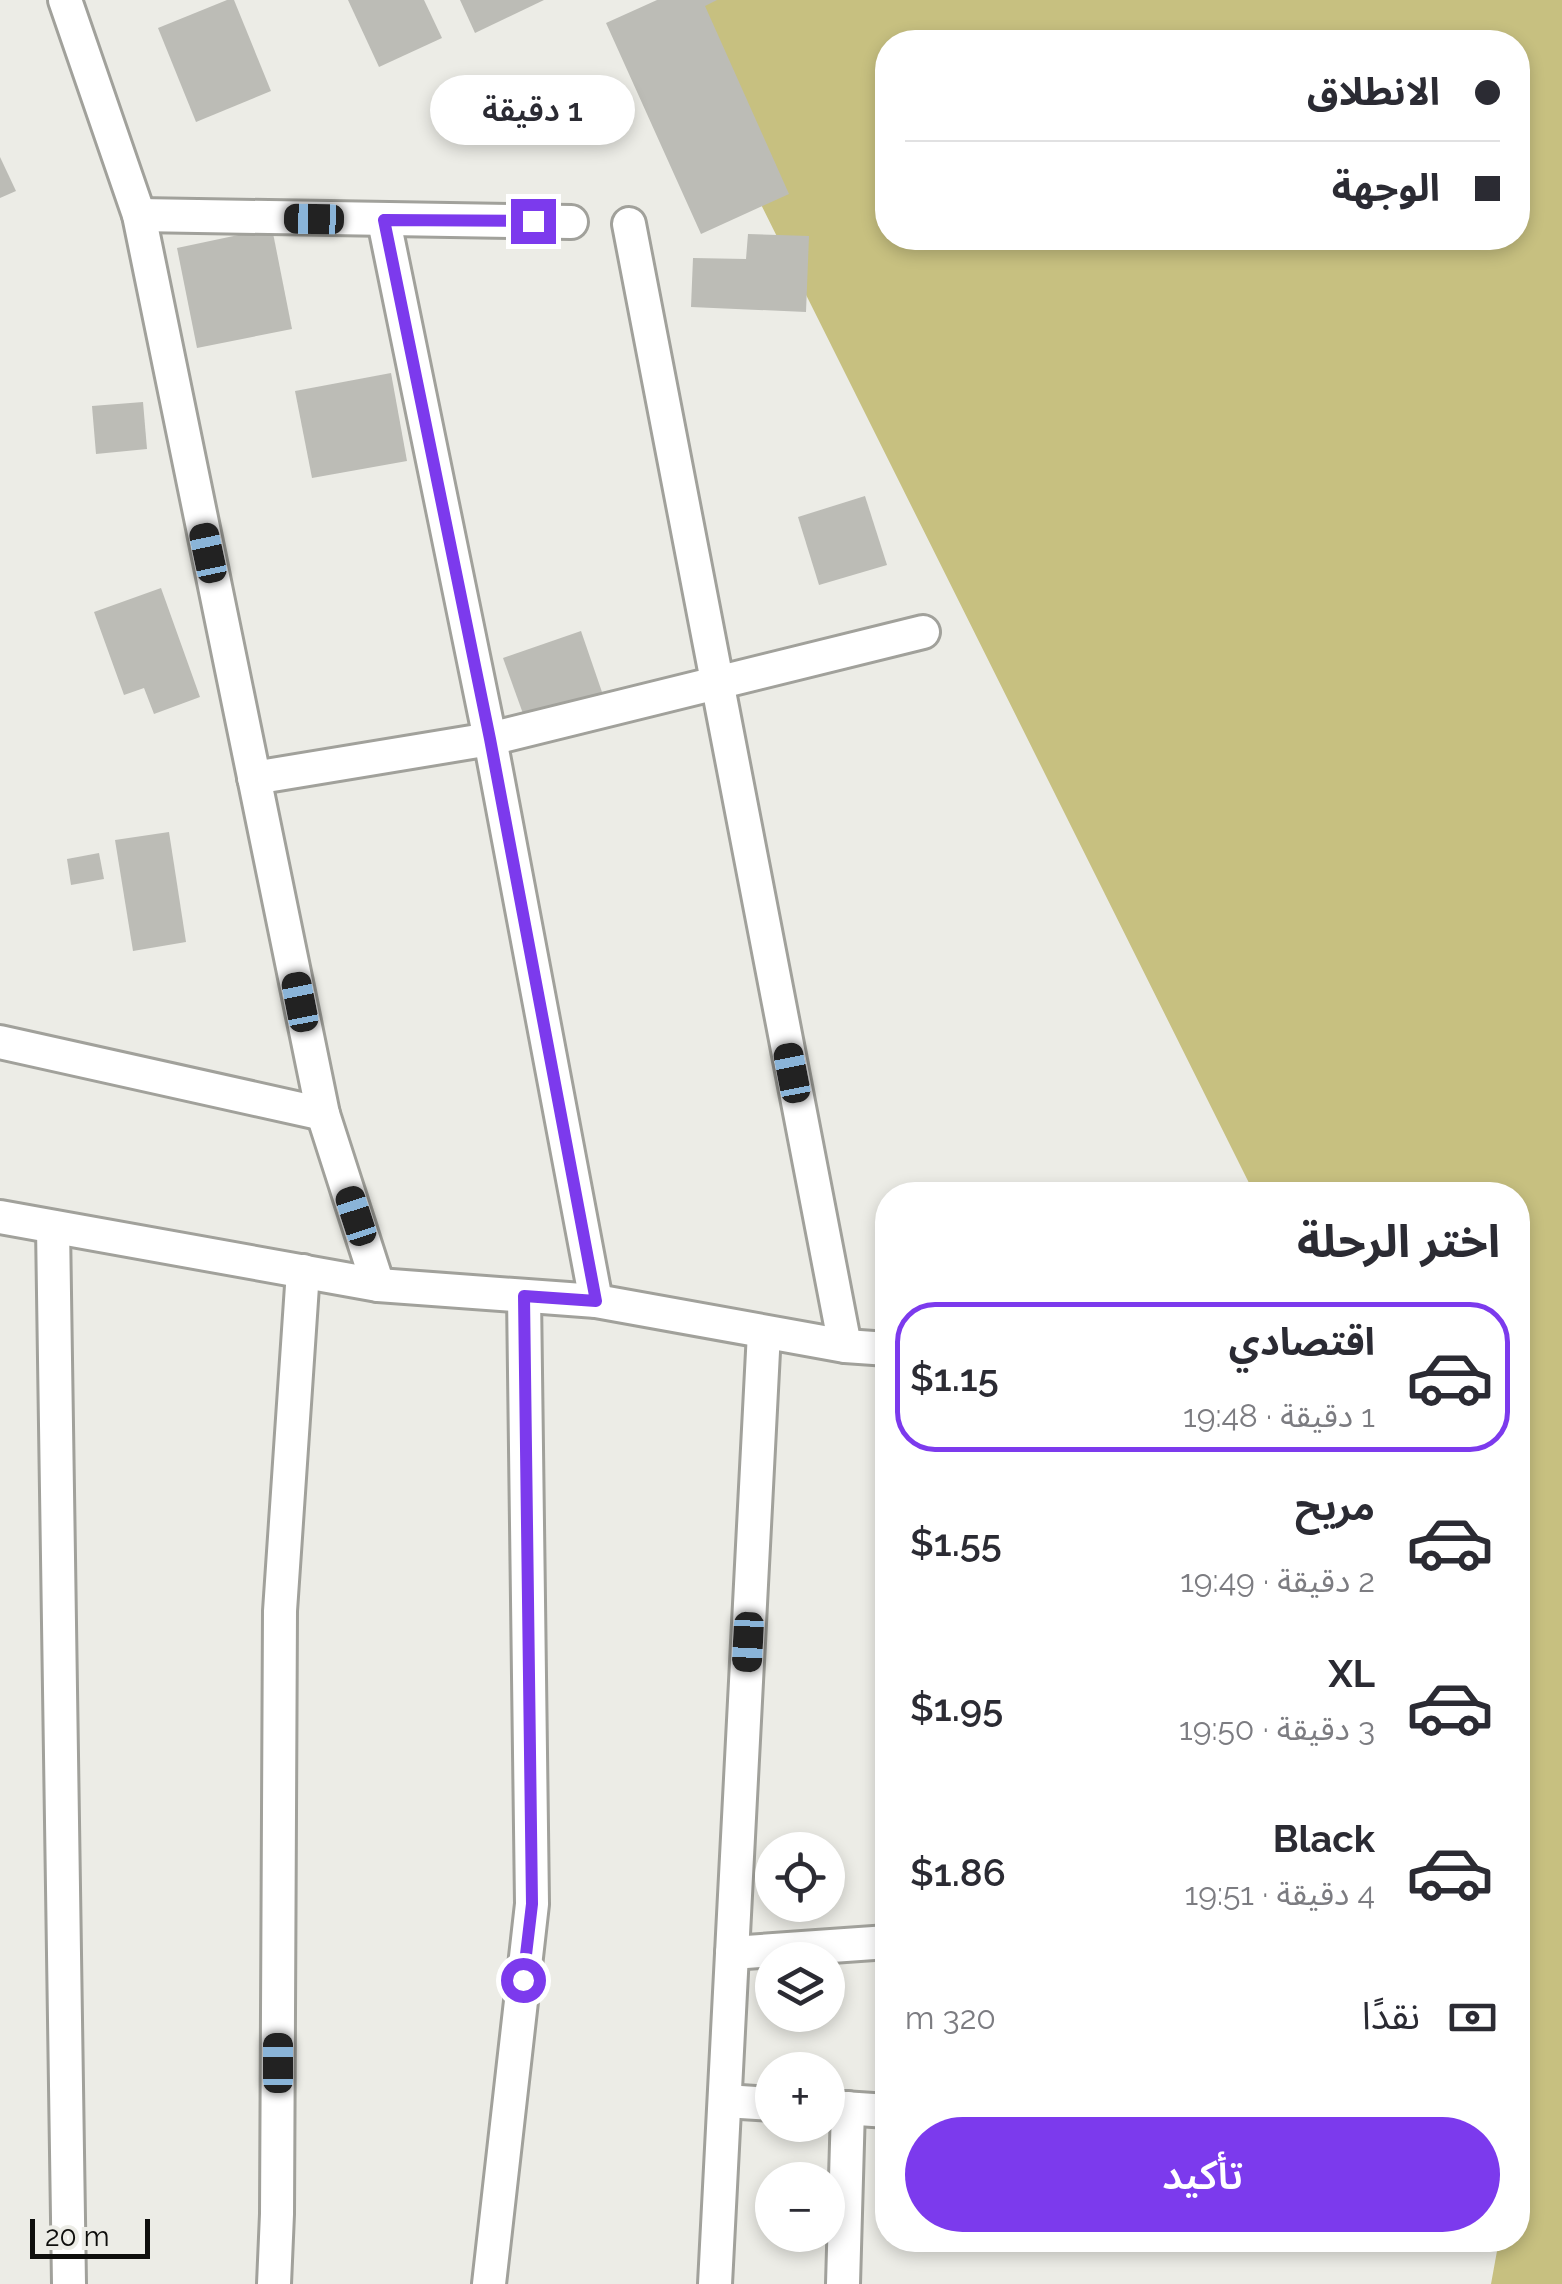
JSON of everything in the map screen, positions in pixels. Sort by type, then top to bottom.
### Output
[{"type":"street","points":[[65,0],[139,215],[324,1114],[378,1285]]},
{"type":"street","points":[[139,215],[570,222]]},
{"type":"street","points":[[384,220],[490,739],[596,1301]]},
{"type":"street","points":[[629,224],[845,1346]]},
{"type":"street","points":[[254,778],[490,739],[923,632]]},
{"type":"street","points":[[0,1042],[324,1114]]},
{"type":"street","points":[[0,1217],[378,1285],[596,1301],[875,1348]]},
{"type":"street","points":[[52,1226],[69,2284]]},
{"type":"street","points":[[274,2284],[280,1610],[303,1272]]},
{"type":"street","points":[[489,2284],[532,1904],[524,1296]]},
{"type":"street","points":[[715,2284],[764,1332]]},
{"type":"street","points":[[732,1953],[875,1943]]},
{"type":"street","points":[[725,2101],[755,2103]]},
{"type":"street","points":[[845,2108],[875,2109]]},
{"type":"street","points":[[839,2142],[844,2284]]},
{"type":"shaded area","points":[[659,0],[1562,0],[1562,2284],[1491,2284],[1497,2252],[1530,2252],[1530,1182],[1249,1182]]},
{"type":"building","points":[[234,0],[271,91],[196,122],[158,28]]},
{"type":"building","points":[[348,0],[424,0],[442,38],[379,67]]},
{"type":"building","points":[[460,0],[544,0],[475,33]]},
{"type":"building","points":[[657,0],[717,0],[705,6],[789,194],[701,234],[606,23]]},
{"type":"building","points":[[0,157],[16,191],[0,198]]},
{"type":"building","points":[[272,228],[292,329],[197,348],[177,248]]},
{"type":"building","points":[[748,234],[809,236],[806,312],[691,307],[693,258],[746,259]]},
{"type":"building","points":[[391,373],[407,461],[312,478],[295,391]]},
{"type":"building","points":[[143,402],[147,449],[96,454],[92,406]]},
{"type":"building","points":[[865,496],[887,565],[819,585],[798,517]]},
{"type":"building","points":[[161,588],[200,697],[154,714],[144,688],[124,695],[94,612]]},
{"type":"building","points":[[581,631],[603,695],[526,722],[503,658]]},
{"type":"building","points":[[169,832],[186,942],[133,951],[115,840]]},
{"type":"building","points":[[99,853],[104,879],[71,885],[67,859]]},
{"type":"route","points":[[523,1980],[532,1904],[524,1296],[596,1301],[490,739],[384,220],[533,221]]}]
